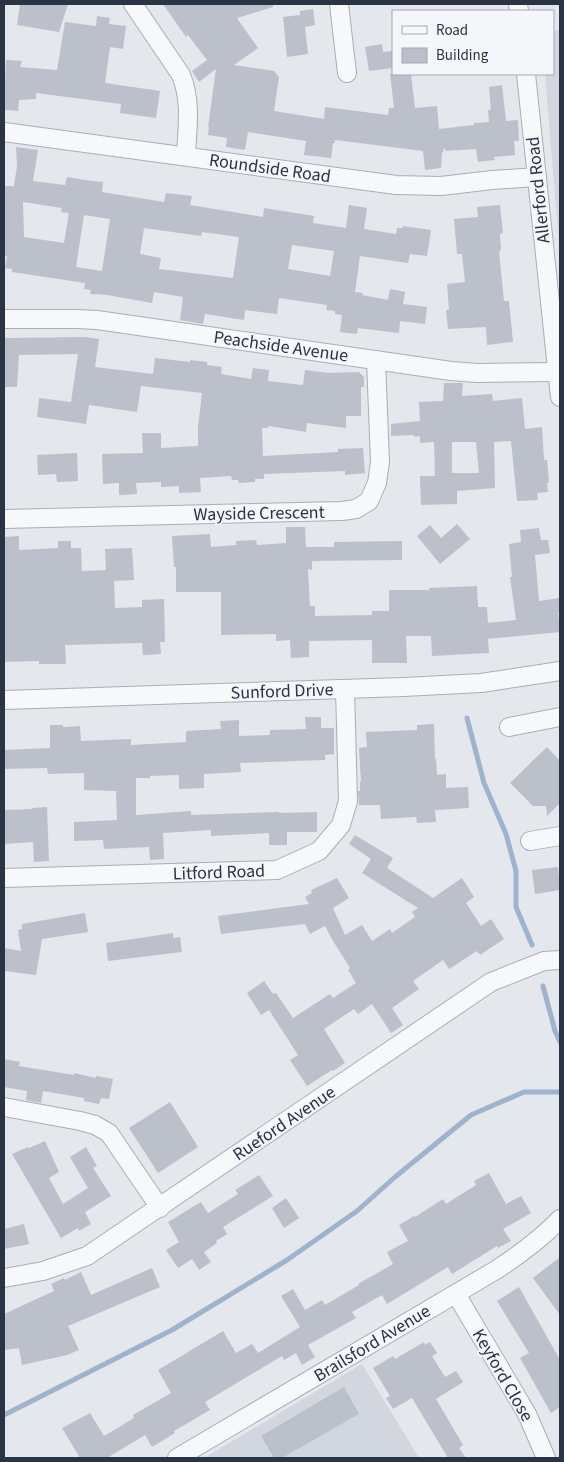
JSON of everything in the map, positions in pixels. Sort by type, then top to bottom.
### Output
[{"type":"street","points":[[132,4],[181,75],[186,88],[189,105],[186,156]]},
{"type":"street","points":[[339,4],[347,73]]},
{"type":"street","name":"Allerford Road","points":[[526,75],[560,397]]},
{"type":"street","name":"Roundside Road","points":[[4,132],[396,185],[441,186],[537,177]]},
{"type":"street","name":"Peachside Avenue","points":[[4,319],[97,320],[451,371],[558,372]]},
{"type":"street","name":"Wayside Crescent","points":[[4,519],[342,511],[356,509],[368,501],[377,483],[380,462],[376,360]]},
{"type":"street","name":"Sunford Drive","points":[[4,700],[481,683],[560,671]]},
{"type":"street","name":"Litford Road","points":[[4,878],[277,870],[319,851],[341,825],[348,801],[345,689]]},
{"type":"street","points":[[509,727],[560,717]]},
{"type":"street","points":[[530,841],[560,836]]},
{"type":"street","name":"Rueford Avenue","points":[[4,1278],[42,1271],[87,1256],[491,982],[544,961],[560,960]]},
{"type":"street","points":[[4,1107],[95,1124],[108,1133],[160,1208]]},
{"type":"street","name":"Brailsford Avenue","points":[[177,1458],[456,1294],[521,1253],[560,1220]]},
{"type":"street","name":"Keyford Close","points":[[456,1294],[526,1414],[546,1458]]},
{"type":"shaded area","points":[[560,29],[560,256],[545,75],[554,75],[554,32]]},
{"type":"shaded area","points":[[362,1364],[419,1458],[204,1458]]},
{"type":"building","points":[[20,4],[68,4],[59,32],[17,25]]},
{"type":"building","points":[[163,4],[273,4],[273,7],[237,18],[258,48],[234,65],[274,71],[279,77],[274,111],[324,119],[325,107],[388,115],[389,108],[394,108],[390,74],[392,74],[411,75],[415,108],[437,106],[439,129],[474,125],[474,123],[489,122],[488,110],[491,110],[489,87],[502,85],[506,121],[518,120],[519,141],[514,141],[515,155],[494,157],[495,160],[478,162],[476,149],[446,151],[444,148],[441,168],[425,170],[423,151],[335,140],[331,158],[304,155],[306,141],[248,132],[245,150],[226,147],[227,138],[208,135],[216,69],[199,82],[192,71],[207,60],[188,35],[186,37]]},
{"type":"building","points":[[313,9],[315,25],[305,27],[308,54],[287,57],[283,17],[300,15],[300,11]]},
{"type":"building","points":[[97,16],[110,18],[109,24],[126,26],[123,49],[110,47],[105,83],[160,91],[156,118],[120,113],[121,104],[36,93],[36,99],[19,100],[18,111],[4,110],[6,60],[22,61],[20,67],[57,70],[65,22],[96,26]]},
{"type":"building","points":[[382,44],[383,52],[392,51],[392,68],[369,71],[365,47]]},
{"type":"building","points":[[16,147],[38,150],[33,181],[65,185],[67,177],[103,182],[102,192],[164,202],[166,193],[192,196],[190,205],[263,217],[264,208],[314,216],[313,223],[346,228],[349,205],[367,208],[364,229],[396,234],[397,228],[403,228],[403,226],[431,230],[427,256],[410,254],[408,263],[360,256],[355,292],[388,300],[390,289],[405,292],[403,304],[427,307],[425,324],[400,321],[399,333],[358,328],[357,334],[340,332],[342,315],[335,314],[335,311],[326,310],[327,305],[279,298],[277,314],[245,310],[244,320],[205,314],[203,324],[180,320],[183,297],[154,292],[152,303],[90,294],[91,290],[84,289],[85,283],[12,272],[12,269],[5,268],[7,256],[4,256],[4,186],[14,186],[17,166]],"holes":[[[23,202],[62,208],[61,212],[69,213],[64,243],[24,237]],[[84,215],[110,219],[102,271],[76,267]],[[144,228],[201,236],[202,232],[239,237],[233,278],[159,269],[161,258],[140,254]],[[292,245],[334,251],[330,276],[288,269]]]},
{"type":"building","points":[[500,205],[503,233],[500,234],[501,250],[499,251],[504,301],[509,301],[513,342],[487,345],[486,327],[448,329],[446,310],[449,310],[447,284],[465,282],[462,254],[457,254],[454,219],[478,217],[477,207]]},
{"type":"building","points":[[85,337],[99,339],[95,367],[153,374],[155,358],[190,362],[190,360],[207,362],[207,365],[222,367],[221,374],[251,379],[253,368],[269,370],[268,381],[303,385],[305,370],[329,373],[359,372],[364,377],[364,387],[361,387],[361,416],[346,416],[346,428],[307,423],[306,432],[269,426],[268,428],[262,428],[263,456],[338,452],[338,449],[363,448],[365,473],[345,475],[345,471],[264,474],[264,479],[255,479],[255,482],[239,483],[238,480],[232,480],[231,476],[200,478],[201,492],[179,493],[179,486],[161,487],[161,482],[136,483],[137,494],[119,495],[119,483],[103,484],[102,454],[143,453],[142,433],[161,433],[161,448],[198,446],[202,393],[141,386],[137,412],[89,405],[86,424],[37,417],[39,398],[71,402],[78,354],[19,355],[17,387],[4,387],[4,338]]},
{"type":"building","points":[[444,383],[463,383],[462,396],[492,394],[493,401],[522,398],[525,429],[542,427],[544,460],[547,460],[548,492],[537,493],[538,500],[517,501],[511,441],[494,442],[495,488],[457,491],[457,504],[421,505],[420,476],[435,476],[434,442],[420,443],[420,436],[414,437],[414,435],[391,436],[391,424],[420,421],[419,402],[443,401]],"holes":[[[452,442],[476,442],[479,473],[452,473]]]},
{"type":"building","points":[[77,453],[78,481],[57,482],[56,474],[38,475],[37,455]]},
{"type":"building","points":[[457,524],[470,539],[440,564],[417,536],[430,525],[441,538]]},
{"type":"building","points":[[286,527],[305,527],[306,547],[334,547],[334,542],[402,541],[402,560],[312,561],[312,570],[308,569],[310,606],[315,606],[315,616],[372,615],[372,611],[389,611],[389,590],[429,590],[429,588],[477,586],[478,607],[487,607],[488,623],[516,620],[510,577],[512,577],[509,544],[521,542],[520,530],[539,528],[541,540],[548,540],[550,553],[535,555],[539,601],[560,598],[560,612],[558,612],[560,632],[488,639],[489,653],[432,656],[431,636],[406,636],[407,663],[372,663],[372,640],[309,641],[309,657],[291,658],[290,640],[276,641],[276,634],[221,635],[221,592],[176,592],[176,567],[174,567],[172,536],[210,534],[211,547],[236,545],[236,541],[256,540],[257,545],[286,543]]},
{"type":"building","points":[[19,536],[19,550],[58,548],[58,541],[71,541],[71,548],[81,548],[82,571],[106,570],[105,549],[132,548],[134,580],[114,581],[115,608],[142,607],[142,600],[164,599],[165,642],[160,642],[161,654],[143,655],[142,643],[65,645],[66,664],[39,664],[39,661],[4,662],[4,537]]},
{"type":"building","points":[[305,717],[321,717],[321,728],[334,728],[334,754],[325,755],[325,760],[240,763],[241,772],[204,774],[204,788],[179,789],[179,775],[136,778],[136,815],[191,811],[191,815],[317,812],[317,832],[287,832],[287,845],[269,845],[269,833],[211,836],[211,830],[163,833],[164,859],[150,860],[149,847],[104,849],[103,840],[74,841],[74,822],[117,820],[116,791],[84,790],[84,773],[48,774],[47,768],[4,769],[4,750],[50,748],[50,725],[63,725],[63,727],[80,726],[81,741],[131,739],[131,745],[186,742],[186,731],[221,729],[220,721],[239,720],[239,736],[270,735],[270,730],[306,729]]},
{"type":"building","points":[[434,724],[437,775],[446,774],[446,788],[468,787],[469,808],[435,810],[436,822],[417,823],[416,817],[381,819],[380,805],[359,805],[358,791],[360,791],[361,782],[359,748],[367,747],[366,732],[417,730],[417,725]]},
{"type":"building","points":[[547,747],[560,761],[560,803],[547,816],[546,806],[533,806],[510,783]]},
{"type":"building","points":[[47,807],[49,861],[34,862],[33,842],[4,844],[4,810]]},
{"type":"building","points":[[355,835],[393,858],[387,868],[433,898],[462,878],[474,897],[466,903],[481,926],[491,919],[504,939],[480,955],[477,951],[449,969],[443,960],[413,981],[419,989],[392,1008],[403,1025],[391,1033],[372,1004],[358,1014],[354,1009],[324,1029],[345,1063],[307,1086],[290,1060],[298,1055],[269,1010],[261,1015],[247,993],[264,981],[273,994],[276,993],[293,1018],[330,994],[333,998],[356,983],[348,970],[350,968],[325,926],[310,934],[305,924],[221,934],[218,916],[309,904],[305,897],[312,893],[311,890],[337,878],[349,898],[333,908],[345,935],[362,925],[372,941],[390,929],[392,933],[415,917],[412,912],[418,908],[362,873],[371,859],[349,844]]},
{"type":"building","points":[[558,867],[560,890],[535,894],[532,870]]},
{"type":"building","points":[[85,913],[88,932],[42,939],[36,975],[4,971],[4,948],[21,951],[18,930],[22,929],[22,924]]},
{"type":"building","points":[[173,933],[173,938],[180,937],[182,952],[108,961],[106,943]]},
{"type":"building","points":[[4,1059],[20,1062],[19,1066],[113,1079],[109,1099],[101,1098],[99,1104],[84,1101],[84,1098],[43,1091],[41,1103],[26,1100],[27,1091],[4,1087]]},
{"type":"building","points":[[170,1102],[198,1147],[158,1173],[129,1128]]},
{"type":"building","points":[[45,1141],[59,1172],[49,1178],[63,1204],[88,1188],[70,1157],[86,1147],[97,1166],[93,1168],[111,1196],[85,1212],[91,1224],[79,1231],[78,1228],[61,1238],[12,1154]]},
{"type":"building","points":[[489,1173],[506,1204],[521,1196],[531,1213],[503,1229],[511,1241],[498,1248],[497,1246],[452,1274],[448,1267],[387,1304],[382,1295],[352,1312],[356,1318],[308,1345],[315,1357],[302,1365],[296,1353],[284,1360],[282,1356],[205,1402],[210,1410],[174,1431],[175,1433],[152,1447],[145,1435],[107,1458],[80,1458],[62,1428],[90,1413],[104,1436],[134,1418],[133,1415],[171,1393],[158,1370],[223,1331],[236,1353],[252,1344],[258,1353],[300,1327],[281,1296],[293,1289],[305,1310],[322,1300],[325,1305],[359,1285],[393,1264],[387,1252],[408,1241],[399,1225],[443,1199],[446,1204],[476,1185],[474,1181]]},
{"type":"building","points":[[259,1175],[273,1196],[223,1227],[227,1234],[204,1252],[211,1262],[199,1270],[192,1259],[178,1268],[166,1250],[179,1242],[168,1222],[201,1202],[208,1213],[238,1194],[235,1190]]},
{"type":"building","points":[[286,1198],[299,1218],[284,1228],[272,1208]]},
{"type":"building","points":[[24,1224],[29,1244],[4,1249],[4,1229]]},
{"type":"building","points":[[560,1257],[560,1315],[533,1278]]},
{"type":"building","points":[[152,1268],[160,1287],[68,1326],[79,1350],[67,1355],[22,1365],[19,1348],[4,1350],[4,1314],[54,1291],[51,1284],[81,1272],[91,1295]]},
{"type":"building","points":[[519,1287],[560,1360],[560,1407],[551,1413],[520,1358],[529,1353],[497,1301]]},
{"type":"building","points":[[424,1342],[425,1345],[430,1342],[437,1353],[432,1356],[445,1377],[456,1371],[463,1382],[436,1399],[463,1445],[459,1448],[466,1458],[448,1458],[412,1398],[393,1409],[386,1398],[390,1396],[373,1368],[393,1356],[395,1359]]},
{"type":"building","points":[[344,1387],[359,1414],[282,1458],[274,1458],[261,1436]]},
{"type":"waterway","points":[[467,718],[484,783],[506,834],[516,871],[516,907],[532,945]]},
{"type":"waterway","points":[[543,986],[555,1031],[560,1042]]},
{"type":"waterway","points":[[4,1415],[172,1330],[287,1260],[357,1211],[395,1177],[471,1115],[524,1092],[560,1092]]}]
